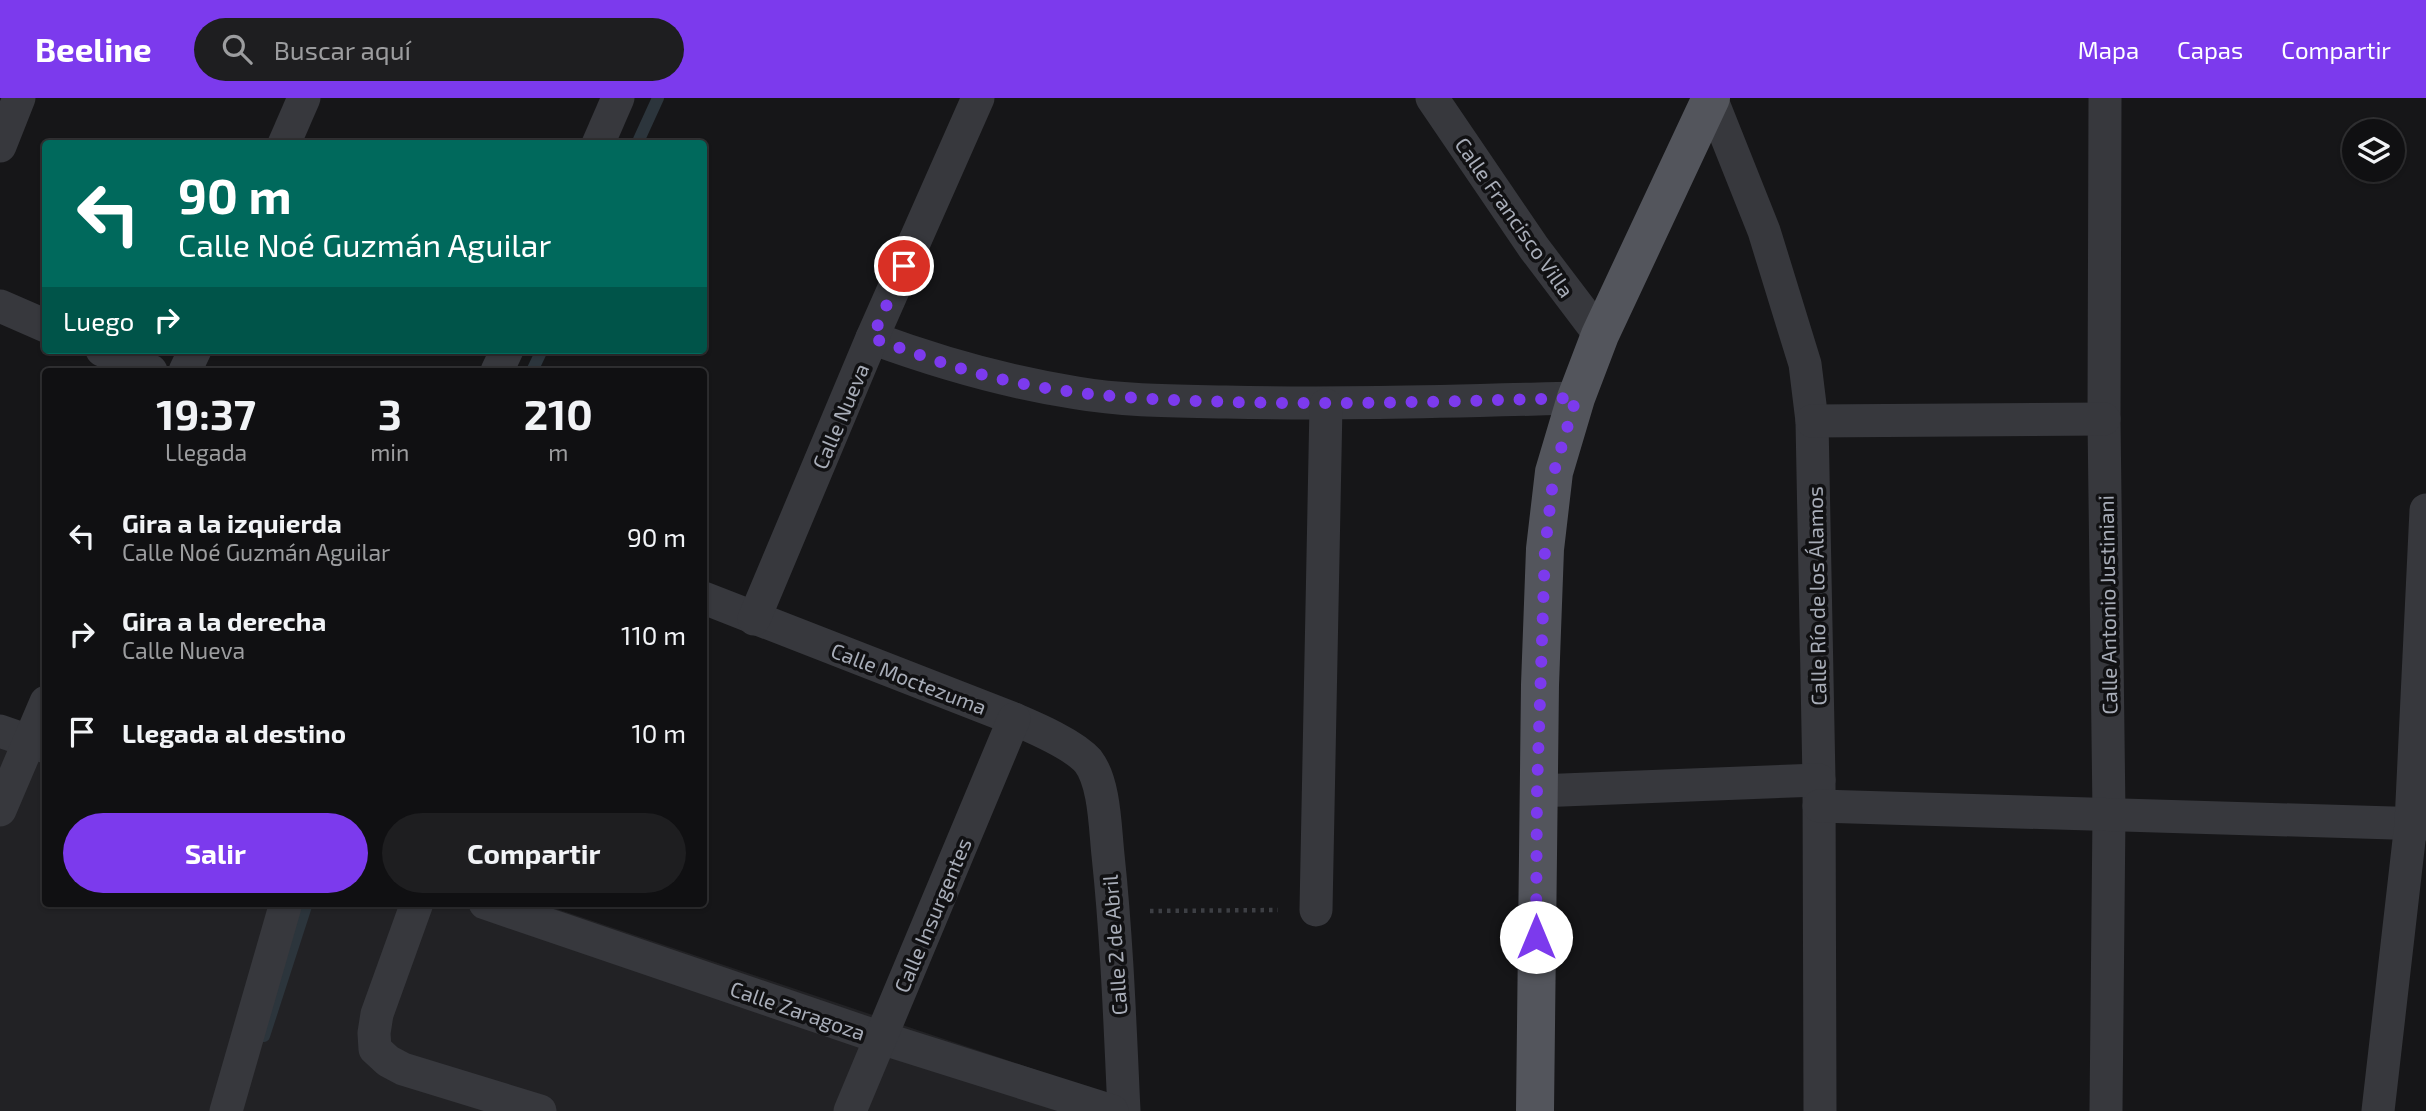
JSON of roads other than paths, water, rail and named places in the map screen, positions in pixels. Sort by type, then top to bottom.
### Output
[{"type":"main road","points":[[1535,1111],[1537,791],[1545,549],[1554,472],[1576,398],[1600,335],[1711,98]]},
{"type":"street","points":[[0,146],[19,98]]},
{"type":"street","points":[[286,140],[304,98]]},
{"type":"street","points":[[600,140],[618,98]]},
{"type":"street","name":"Calle Nueva","points":[[754,619],[872,338],[978,98]]},
{"type":"street","name":"Calle Francisco Villa","points":[[1432,98],[1534,248],[1600,335]]},
{"type":"street","name":"Calle Río de los Álamos","points":[[1711,98],[1769,244],[1805,364],[1812,421],[1819,793],[1820,1111]]},
{"type":"street","name":"Calle Antonio Justiniani","points":[[2105,98],[2109,814],[2106,1111]]},
{"type":"street","points":[[0,306],[42,324]]},
{"type":"street","points":[[872,338],[940,363],[1008,381],[1081,394],[1189,401],[1326,405],[1576,398]]},
{"type":"street","points":[[111,354],[144,368]]},
{"type":"street","points":[[1316,910],[1326,405]]},
{"type":"street","points":[[1812,421],[2105,419]]},
{"type":"street","points":[[2378,1111],[2419,824],[2426,510]]},
{"type":"street","name":"Calle Moctezuma","points":[[707,599],[1014,719],[1055,738],[1087,761],[1098,780]]},
{"type":"street","points":[[0,810],[25,740],[42,709]]},
{"type":"street","name":"Calle Insurgentes","points":[[850,1111],[1014,719]]},
{"type":"street","name":"Calle 2 de Abril","points":[[1098,780],[1114,911],[1124,1111]]},
{"type":"street","points":[[1537,791],[1819,793],[2109,814],[2419,824]]},
{"type":"street","points":[[226,1111],[285,907]]},
{"type":"street","points":[[416,907],[377,1014],[375,1049],[388,1061],[404,1069],[540,1111]]},
{"type":"street","name":"Calle Zaragoza","points":[[497,907],[881,1038],[1112,1111]]},
{"type":"waterway","points":[[639,140],[658,98]]},
{"type":"waterway","points":[[533,368],[540,354]]},
{"type":"waterway","points":[[264,1036],[306,907]]}]
